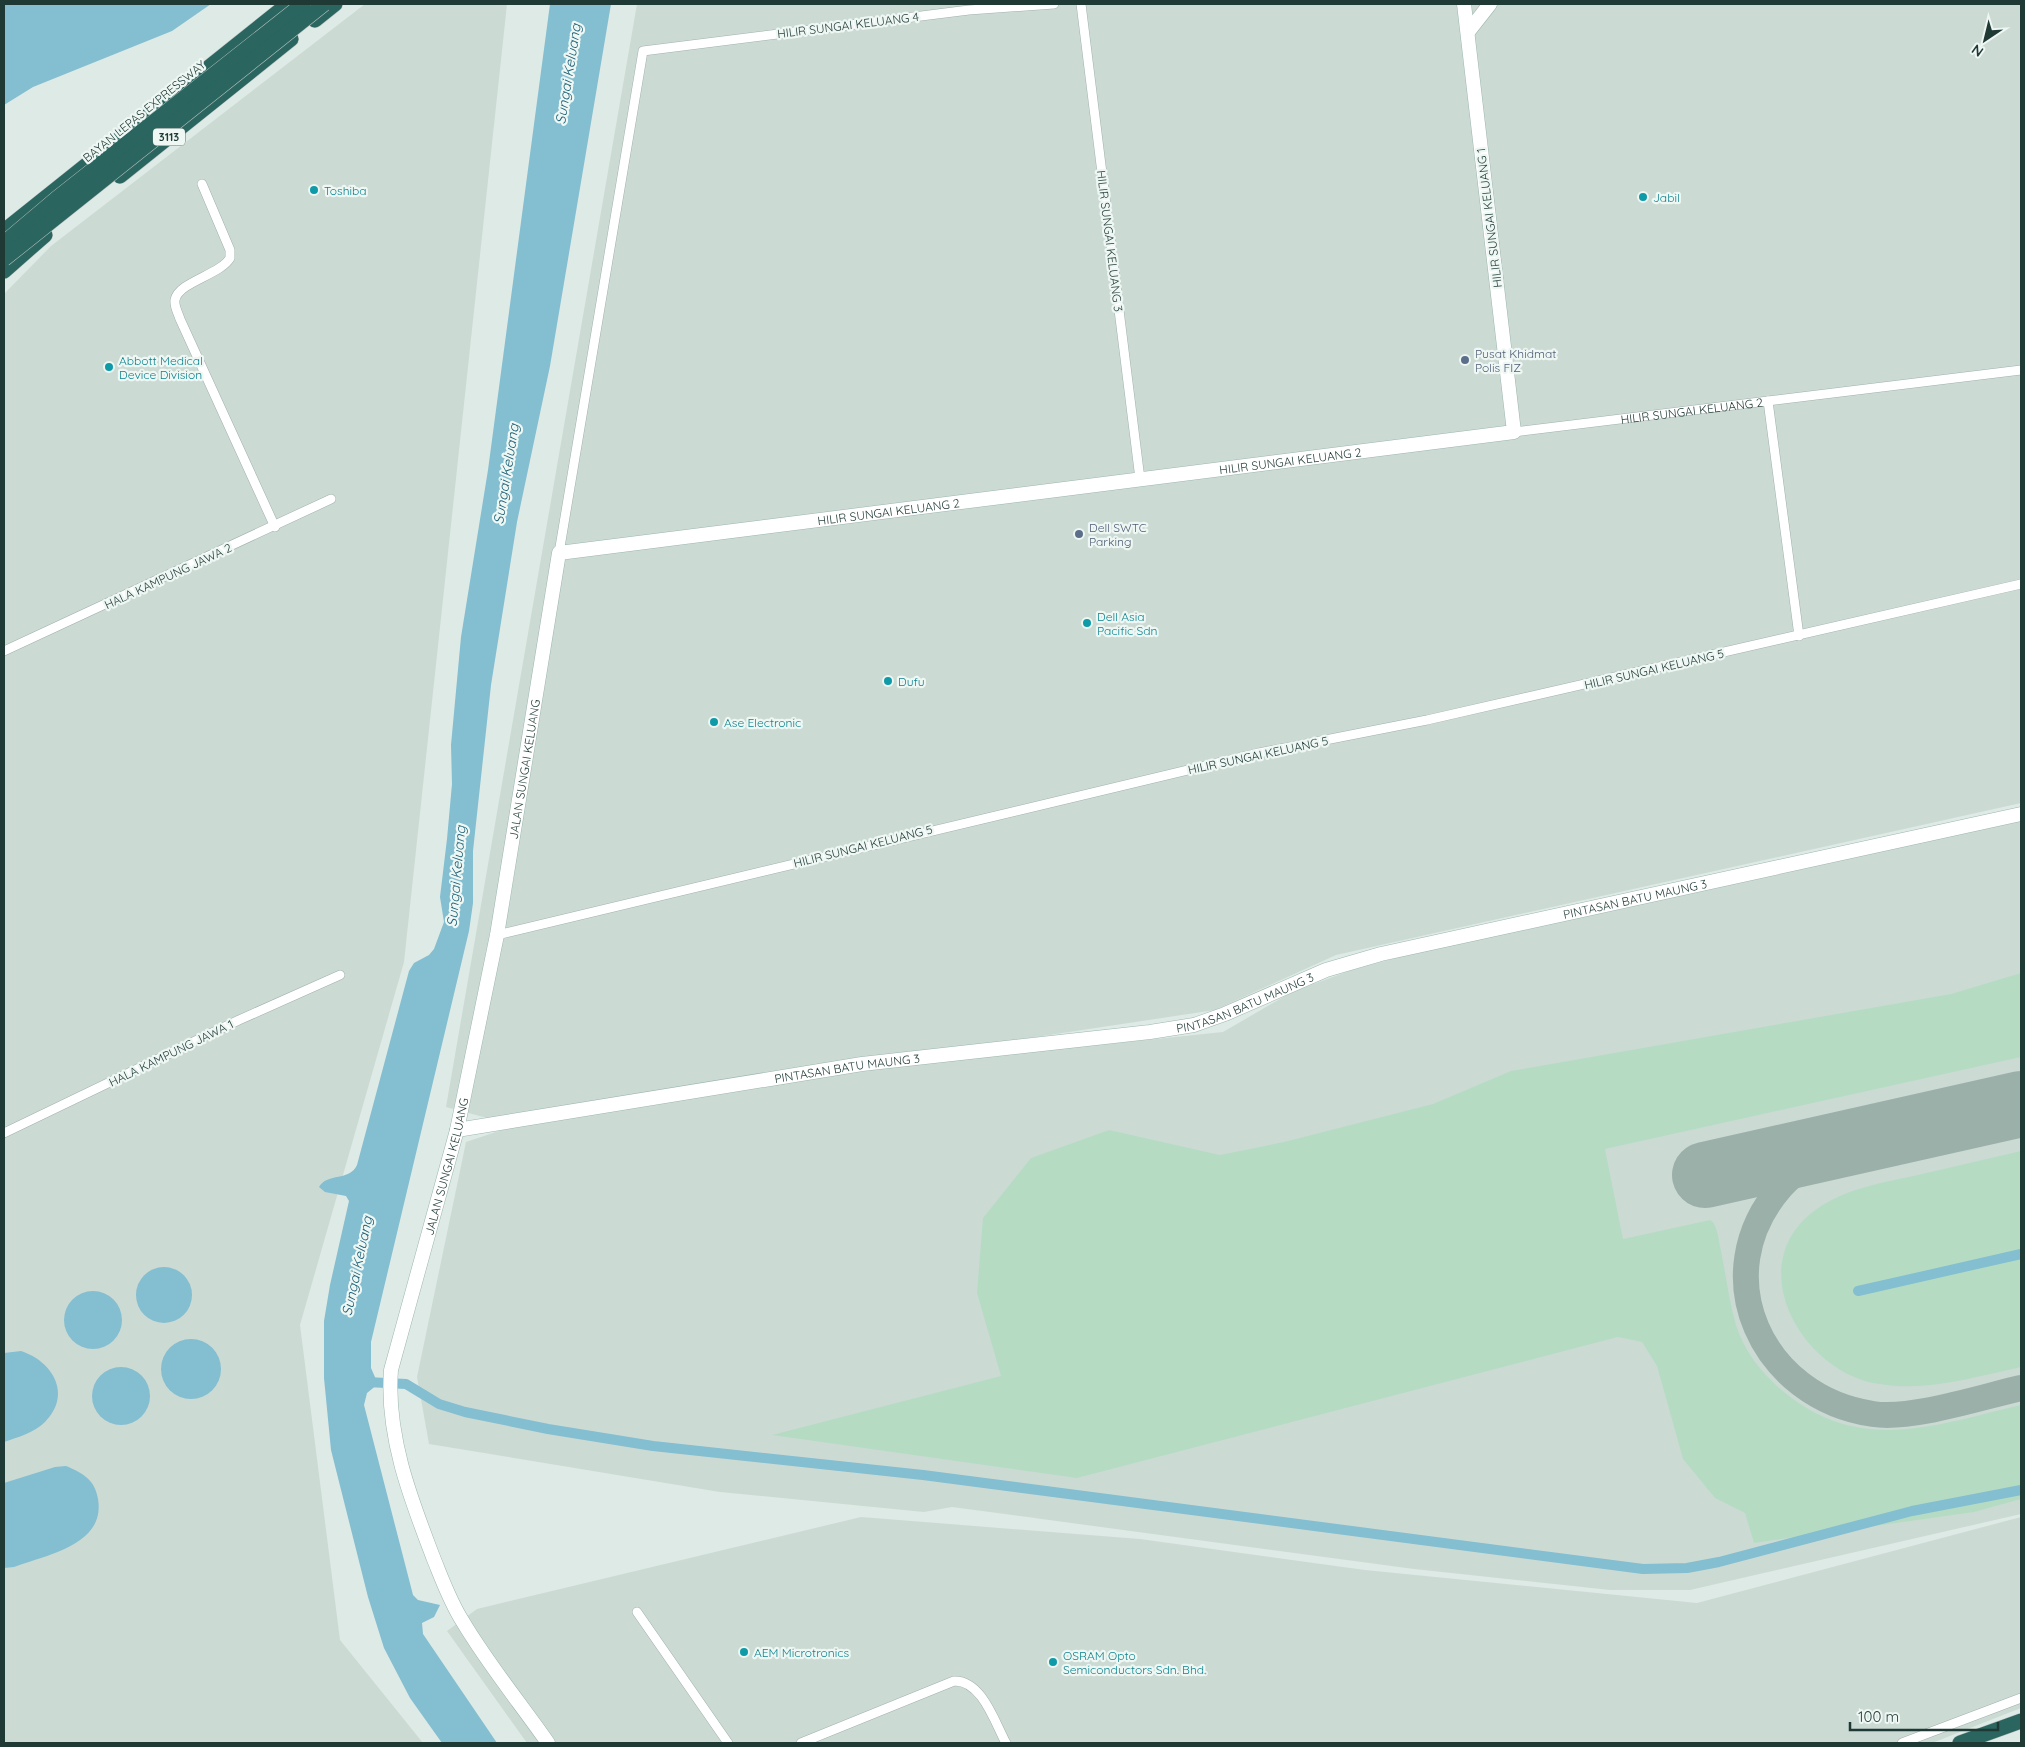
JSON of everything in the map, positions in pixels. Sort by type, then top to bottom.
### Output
[{"type":"highway","name":"3113","points":[[4,231],[288,4]]},
{"type":"highway","name":"BAYAN LEPAS EXPRESSWAY","points":[[4,243],[56,199],[304,4]]},
{"type":"highway","name":"3113","points":[[4,259],[324,4]]},
{"type":"highway","name":"3113","points":[[4,271],[40,239],[213,104],[335,4]]},
{"type":"highway","points":[[20,218],[16,230],[20,236],[27,240],[40,239]]},
{"type":"highway","points":[[1960,1743],[2021,1721]]},
{"type":"street","name":"HILIR SUNGAI KELUANG 4","points":[[559,553],[643,51],[969,10],[1054,4]]},
{"type":"street","name":"HILIR SUNGAI KELUANG 3","points":[[1080,4],[1140,479]]},
{"type":"street","name":"HILIR SUNGAI KELUANG 1","points":[[1464,4],[1514,432]]},
{"type":"street","points":[[1468,32],[1490,4]]},
{"type":"street","points":[[202,184],[230,250],[230,258],[221,268],[180,291],[175,304],[180,319],[275,527]]},
{"type":"street","name":"HILIR SUNGAI KELUANG 2","points":[[559,553],[2021,370]]},
{"type":"street","points":[[1768,402],[1799,636]]},
{"type":"street","name":"HALA KAMPUNG JAWA 2","points":[[4,651],[275,527],[331,499]]},
{"type":"street","name":"JALAN SUNGAI KELUANG","points":[[548,1743],[462,1622],[416,1513],[398,1451],[390,1412],[391,1370],[458,1130],[496,935],[559,553]]},
{"type":"street","name":"HILIR SUNGAI KELUANG 5","points":[[496,935],[1240,758],[1427,720],[2021,584]]},
{"type":"street","name":"PINTASAN BATU MAUNG 3","points":[[458,1130],[862,1064],[1150,1032],[1194,1025],[1326,970],[1381,954],[2021,814]]},
{"type":"street","name":"HALA KAMPUNG JAWA 1","points":[[4,1133],[239,1020],[340,975]]},
{"type":"street","points":[[637,1612],[728,1743]]},
{"type":"street","points":[[801,1743],[954,1681],[964,1681],[974,1688],[1006,1743]]},
{"type":"street","points":[[1902,1743],[2021,1698]]},
{"type":"shaded area","points":[[365,4],[507,4],[404,962],[300,1325],[340,1640],[423,1743],[4,1743],[4,294],[51,246]]},
{"type":"shaded area","points":[[637,4],[2021,4],[2021,803],[1336,955],[1215,1010],[491,1119],[446,1107]]},
{"type":"shaded area","points":[[2021,819],[2021,1514],[1690,1590],[1610,1590],[1414,1569],[952,1507],[924,1512],[720,1492],[429,1444],[417,1377],[466,1142],[514,1126],[866,1069],[1223,1032],[1292,992],[1349,971],[1439,946]]},
{"type":"shaded area","points":[[861,1517],[1140,1539],[1365,1570],[1697,1603],[2021,1517],[2021,1708],[1932,1743],[527,1743],[447,1631],[477,1609]]},
{"type":"green space","points":[[2021,973],[2021,1057],[1605,1149],[1623,1239],[1710,1220],[1713,1222],[1718,1236],[1729,1297],[1739,1335],[1755,1362],[1769,1378],[1784,1392],[1813,1411],[1841,1423],[1870,1429],[1899,1430],[1959,1420],[2021,1405],[2021,1499],[1974,1512],[1754,1543],[1745,1513],[1715,1498],[1683,1459],[1657,1366],[1642,1342],[1618,1337],[1077,1478],[772,1435],[1001,1376],[977,1293],[983,1218],[1031,1158],[1109,1130],[1220,1155],[1284,1142],[1433,1104],[1511,1071],[1951,994]]},
{"type":"green space","points":[[2021,1151],[2021,1367],[1933,1385],[1897,1386],[1879,1384],[1852,1376],[1828,1361],[1807,1341],[1792,1317],[1783,1291],[1782,1264],[1790,1238],[1809,1215],[1835,1198],[1863,1188]]},
{"type":"water","points":[[4,4],[211,4],[172,31],[33,87],[4,105]]},
{"type":"water","name":"Sungai Keluang","points":[[550,4],[611,4],[550,366],[517,522],[491,685],[473,851],[473,903],[469,931],[371,1342],[371,1368],[378,1384],[367,1393],[364,1405],[413,1595],[418,1600],[440,1605],[434,1617],[422,1623],[423,1634],[497,1743],[442,1743],[410,1698],[384,1648],[368,1597],[331,1450],[324,1378],[324,1321],[349,1201],[346,1196],[325,1192],[319,1187],[323,1182],[349,1174],[357,1165],[409,971],[414,963],[429,955],[434,949],[444,922],[440,897],[452,784],[451,745],[461,637],[488,470]]},
{"type":"water","points":[[159,1267],[169,1267],[184,1275],[190,1284],[192,1295],[190,1306],[184,1315],[169,1323],[159,1323],[148,1318],[141,1311],[136,1300],[136,1290],[141,1279],[148,1272]]},
{"type":"water","points":[[93,1291],[109,1296],[117,1304],[122,1320],[117,1336],[109,1344],[93,1349],[77,1344],[69,1336],[64,1320],[69,1304],[77,1296]]},
{"type":"water","points":[[191,1339],[208,1344],[216,1352],[221,1369],[216,1386],[208,1394],[191,1399],[174,1394],[166,1386],[161,1369],[166,1352],[174,1344]]},
{"type":"water","points":[[21,1351],[42,1362],[50,1370],[58,1390],[57,1400],[53,1411],[41,1426],[4,1442],[4,1353]]},
{"type":"water","points":[[115,1367],[127,1367],[142,1375],[150,1390],[150,1402],[142,1417],[127,1425],[115,1425],[100,1417],[92,1402],[92,1390],[100,1375]]},
{"type":"water","points":[[66,1466],[78,1471],[94,1487],[98,1499],[98,1515],[93,1527],[83,1538],[71,1546],[14,1567],[4,1568],[4,1483],[55,1467]]},
{"type":"waterway","points":[[1858,1291],[2021,1254]]},
{"type":"waterway","points":[[367,1382],[406,1384],[439,1404],[465,1412],[548,1429],[653,1446],[923,1475],[1643,1569],[1687,1568],[1719,1562],[1912,1511],[2021,1490]]},
{"type":"taxiway","points":[[1858,1141],[1817,1160],[1797,1172],[1781,1187],[1758,1221],[1747,1257],[1747,1293],[1756,1328],[1775,1358],[1801,1384],[1834,1403],[1873,1414],[1907,1414],[1926,1411],[2021,1388]]},
{"type":"runway","points":[[1705,1175],[2021,1104]]},
{"type":"place","name":"Toshiba","points":[[314,190]]},
{"type":"place","name":"Jabil","points":[[1643,197]]},
{"type":"place","name":"Pusat Khidmat Polis FIZ","points":[[1465,360]]},
{"type":"place","name":"Abbott Medical Device Division","points":[[109,367]]},
{"type":"place","name":"Dell SWTC Parking","points":[[1079,534]]},
{"type":"place","name":"Dell Asia Pacific Sdn","points":[[1087,623]]},
{"type":"place","name":"Dufu","points":[[888,681]]},
{"type":"place","name":"Ase Electronic","points":[[714,722]]},
{"type":"place","name":"AEM Microtronics","points":[[744,1652]]},
{"type":"place","name":"OSRAM Opto Semiconductors Sdn. Bhd.","points":[[1053,1662]]}]
